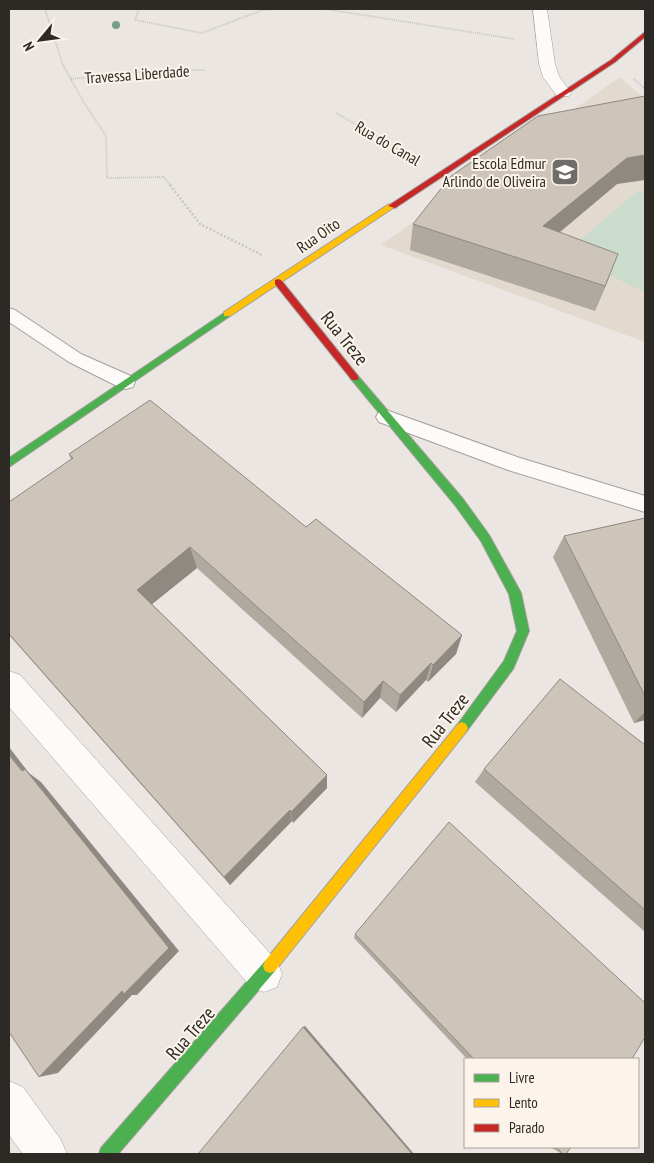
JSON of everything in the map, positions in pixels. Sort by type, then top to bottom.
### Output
[{"type":"street","points":[[540,9],[544,53],[552,77],[564,93]]},
{"type":"street","name":"Rua Oito","points":[[9,463],[126,382],[440,173],[613,61],[645,34]]},
{"type":"street","name":"Rua Treze","points":[[107,1154],[264,974],[461,729],[509,665],[523,631],[515,593],[485,538],[459,502],[386,417],[278,282]]},
{"type":"street","points":[[9,685],[264,974]]},
{"type":"street","points":[[9,1101],[46,1154]]},
{"type":"lane","points":[[9,314],[75,358],[126,382]]},
{"type":"lane","points":[[386,417],[506,461],[645,504]]},
{"type":"path","points":[[45,9],[63,64],[106,136],[107,178],[164,177],[200,224],[294,271]]},
{"type":"path","points":[[139,9],[135,20],[202,33],[262,10],[273,9]]},
{"type":"path","points":[[325,9],[544,43]]},
{"type":"path","name":"Travessa Liberdade","points":[[70,78],[162,70],[204,70]]},
{"type":"path","name":"Rua do Canal","points":[[336,113],[440,173]]},
{"type":"shaded area","name":"Escola Edmur Arlindo de Oliveira","points":[[620,77],[645,99],[645,342],[381,245]]},
{"type":"green space","points":[[639,190],[645,193],[645,292],[564,254]]},
{"type":"building","points":[[645,96],[645,155],[627,158],[543,226],[618,254],[605,286],[413,224],[451,176],[538,116]]},
{"type":"building","points":[[150,400],[306,527],[316,519],[462,635],[400,695],[383,681],[364,702],[190,547],[137,590],[327,775],[224,877],[9,634],[9,502],[73,458],[69,454]]},
{"type":"building","points":[[645,518],[645,696],[564,536]]},
{"type":"building","points":[[560,679],[645,745],[645,910],[484,769]]},
{"type":"building","points":[[9,755],[22,771],[25,769],[169,948],[124,994],[122,991],[39,1077],[9,1032]]},
{"type":"building","points":[[449,822],[645,1003],[645,1037],[633,1058],[473,1058],[355,934]]},
{"type":"building","points":[[303,1027],[412,1154],[198,1154]]},
{"type":"building","points":[[557,1148],[570,1148],[566,1154],[563,1154]]},
{"type":"traffic: fast","points":[[9,463],[227,314]]},
{"type":"traffic: fast","points":[[355,378],[459,502],[485,538],[515,593],[523,631],[509,665],[462,728]]},
{"type":"traffic: fast","points":[[107,1154],[270,966]]},
{"type":"traffic: slow","points":[[227,314],[392,206]]},
{"type":"traffic: slow","points":[[270,966],[462,728]]},
{"type":"traffic: jam","points":[[392,206],[613,61],[645,34]]},
{"type":"traffic: jam","points":[[278,282],[355,378]]},
{"type":"place","name":"Escola Edmur Arlindo de Oliveira","points":[[565,172]]}]
